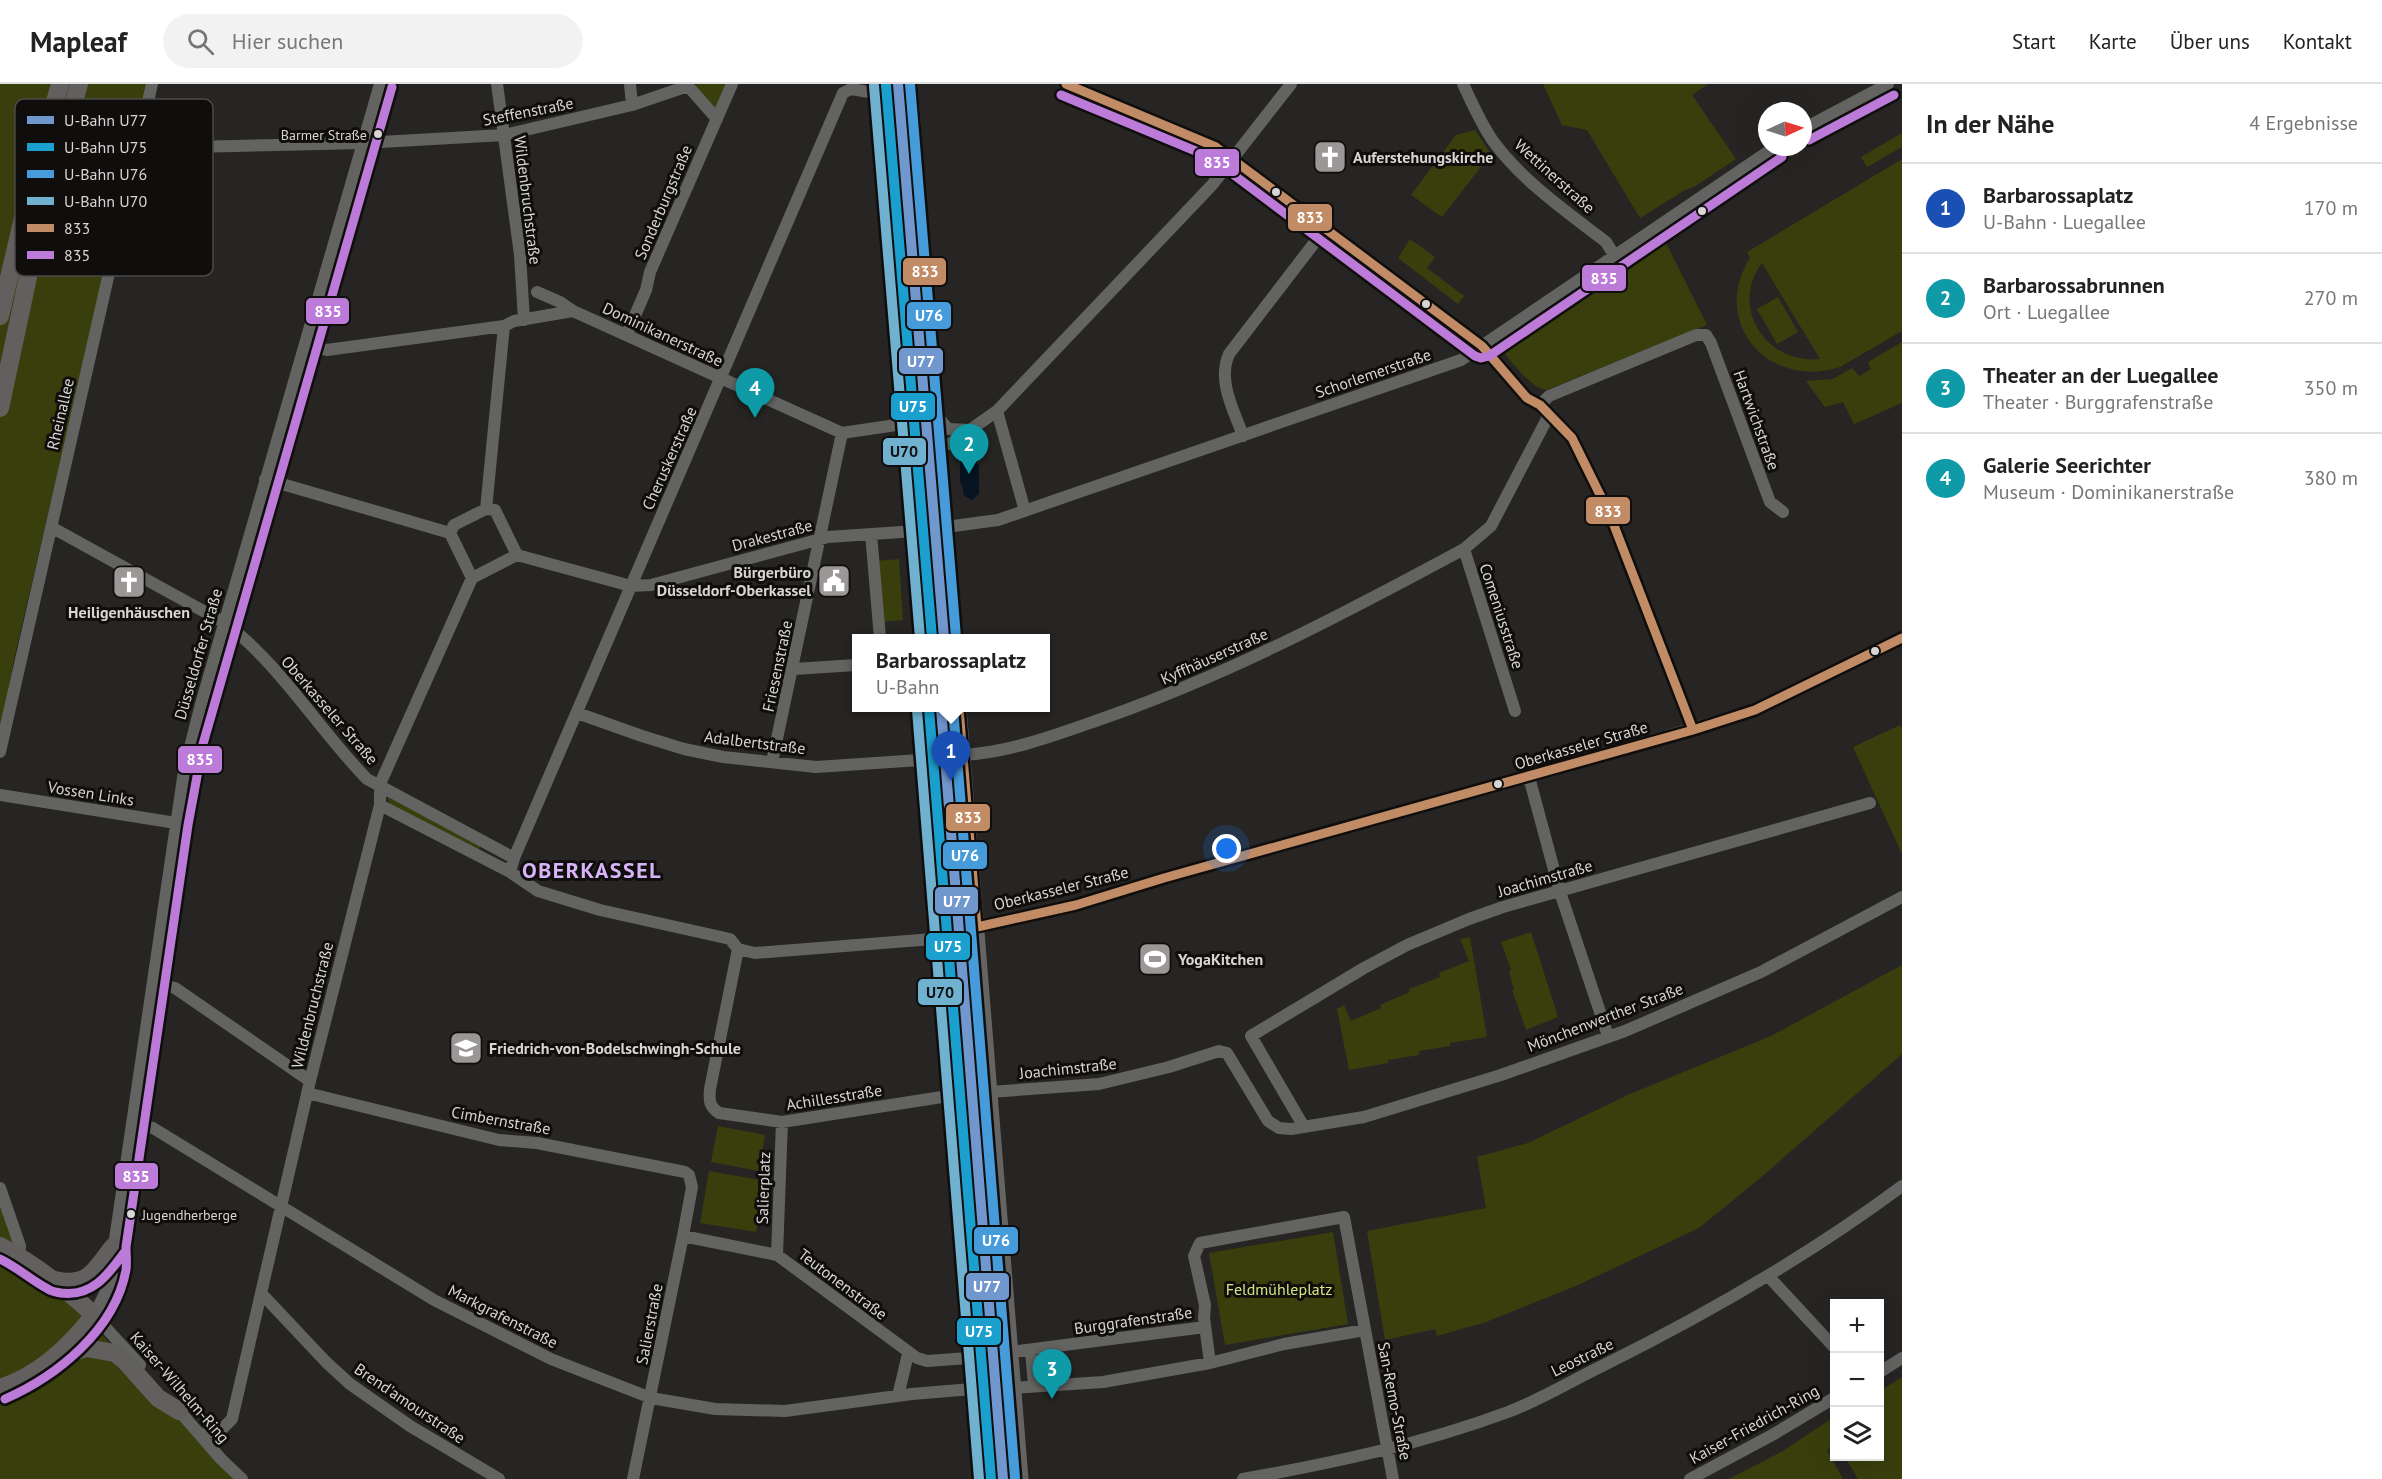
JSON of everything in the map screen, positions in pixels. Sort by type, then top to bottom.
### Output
[{"type":"highway","points":[[56,99],[60,84]]},
{"type":"highway","points":[[75,99],[79,84]]},
{"type":"highway","points":[[0,316],[15,252]]},
{"type":"highway","points":[[0,408],[28,276]]},
{"type":"highway","points":[[0,1246],[19,1255],[55,1280],[94,1315],[81,1332],[56,1356],[30,1374],[3,1387]]},
{"type":"highway","points":[[55,1280],[70,1282],[86,1278],[101,1265],[114,1246]]},
{"type":"highway","points":[[56,1356],[86,1348],[115,1353],[158,1398],[178,1411]]},
{"type":"main road","points":[[910,84],[939,458],[939,528],[952,634]]},
{"type":"main road","points":[[881,89],[925,634]]},
{"type":"main road","points":[[939,458],[950,444]]},
{"type":"main road","points":[[931,712],[990,1479]]},
{"type":"main road","points":[[959,712],[1021,1479]]},
{"type":"street","name":"Rheinallee","points":[[149,99],[152,84]]},
{"type":"street","name":"Düsseldorfer Straße","points":[[94,1315],[110,1281],[117,1258],[114,1246],[176,823],[191,741],[380,84]]},
{"type":"street","name":"Wildenbruchstraße","points":[[497,84],[520,255],[524,320]]},
{"type":"street","points":[[630,84],[633,105]]},
{"type":"street","name":"Sonderburgstraße","points":[[627,334],[646,290],[650,272],[732,84]]},
{"type":"street","points":[[1066,84],[1210,143],[1233,158],[1325,230],[1482,346],[1527,398],[1540,405],[1572,438],[1610,515],[1693,730]]},
{"type":"street","points":[[950,444],[997,411],[1212,185],[1292,84]]},
{"type":"street","name":"Wettinerstraße","points":[[1463,84],[1482,123],[1505,156],[1571,215],[1606,242],[1614,255]]},
{"type":"street","points":[[1812,124],[1888,84]]},
{"type":"street","name":"Steffenstraße","points":[[213,146],[363,143],[504,135],[633,105],[688,86],[717,119]]},
{"type":"street","name":"Cheruskerstraße","points":[[510,872],[514,858],[843,93],[851,89],[881,89]]},
{"type":"street","name":"Schorlemerstraße","points":[[939,528],[998,520],[1461,360],[1762,156]]},
{"type":"street","points":[[1243,436],[1225,382],[1225,362],[1325,230]]},
{"type":"street","name":"Rheinallee","points":[[0,752],[108,276]]},
{"type":"street","name":"Dominikanerstraße","points":[[537,292],[721,380],[842,433]]},
{"type":"street","points":[[305,345],[327,350],[504,326],[573,311]]},
{"type":"street","points":[[486,509],[504,326]]},
{"type":"street","name":"Hartwichstraße","points":[[1540,405],[1549,396],[1696,334],[1706,335],[1711,343],[1770,502],[1783,512]]},
{"type":"street","points":[[997,411],[1024,511]]},
{"type":"street","points":[[935,414],[948,429],[971,429]]},
{"type":"street","name":"Comeniusstraße","points":[[1515,711],[1464,549],[1491,526],[1549,415]]},
{"type":"street","points":[[842,433],[896,425],[908,429]]},
{"type":"street","name":"Friesenstraße","points":[[772,762],[794,669],[842,433]]},
{"type":"street","points":[[265,479],[450,533],[471,578],[517,555],[495,510],[486,509],[454,525],[450,533]]},
{"type":"street","name":"Oberkasseler Straße","points":[[51,527],[225,623],[243,636],[261,654],[367,779],[514,858]]},
{"type":"street","name":"Drakestraße","points":[[517,555],[631,586],[651,585],[835,536],[939,528]]},
{"type":"street","points":[[871,534],[880,634]]},
{"type":"street","name":"Kyffhäuserstraße","points":[[963,755],[1042,740],[1151,702],[1295,639],[1464,549]]},
{"type":"street","name":"Wildenbruchstraße","points":[[200,1435],[221,1430],[232,1419],[308,1087],[380,805],[380,784],[471,578]]},
{"type":"street","name":"Oberkasseler Straße","points":[[380,805],[510,872],[538,891],[600,909],[730,939],[738,949],[747,952],[774,952],[948,936],[977,927],[1076,905],[1164,878],[1693,730],[1755,710],[1902,638]]},
{"type":"street","points":[[794,669],[852,665]]},
{"type":"street","name":"Adalbertstraße","points":[[577,713],[684,749],[723,757],[816,766],[935,759]]},
{"type":"street","points":[[1529,777],[1560,892],[1608,1036]]},
{"type":"street","name":"Vossen Links","points":[[0,795],[176,823]]},
{"type":"street","name":"Joachimstraße","points":[[1304,1127],[1251,1036],[1364,968],[1407,945],[1503,907],[1870,803]]},
{"type":"street","name":"Mönchenwerther Straße","points":[[1219,1051],[1227,1053],[1268,1121],[1273,1125],[1291,1129],[1364,1117],[1501,1075],[1608,1036],[1761,972],[1902,897]]},
{"type":"street","name":"Achillesstraße","points":[[738,949],[710,1089],[709,1100],[712,1108],[719,1113],[782,1122],[961,1094]]},
{"type":"street","name":"Cimbernstraße","points":[[154,983],[175,988],[308,1087],[499,1140],[554,1146],[685,1172],[689,1175]]},
{"type":"street","name":"Joachimstraße","points":[[990,1092],[1099,1084],[1160,1070],[1219,1051]]},
{"type":"street","name":"Salierplatz","points":[[777,1255],[782,1122]]},
{"type":"street","name":"Markgrafenstraße","points":[[133,1125],[153,1128],[434,1300],[490,1330],[551,1359],[651,1398],[715,1409],[761,1412],[984,1388]]},
{"type":"street","name":"Salierstraße","points":[[633,1479],[683,1236],[692,1187],[689,1175]]},
{"type":"street","name":"Leostraße","points":[[1243,1479],[1387,1450],[1509,1412],[1640,1347],[1768,1277],[1902,1186]]},
{"type":"street","points":[[0,1188],[20,1246],[19,1255]]},
{"type":"street","points":[[1013,1388],[1103,1383],[1210,1363],[1284,1344],[1365,1330],[1344,1217],[1200,1243],[1194,1256],[1205,1305],[1205,1327]]},
{"type":"street","name":"Teutonenstraße","points":[[683,1236],[777,1255],[908,1354]]},
{"type":"street","points":[[1768,1277],[1830,1343]]},
{"type":"street","name":"Brend'amourstraße","points":[[261,1293],[310,1346],[350,1384],[410,1426],[498,1479]]},
{"type":"street","name":"Kaiser-Wilhelm-Ring","points":[[94,1315],[147,1372],[178,1411],[242,1479]]},
{"type":"street","name":"Burggrafenstraße","points":[[1010,1352],[1205,1327],[1210,1363]]},
{"type":"street","name":"San-Remo-Straße","points":[[1365,1330],[1393,1479]]},
{"type":"street","points":[[1031,1350],[1034,1386]]},
{"type":"street","points":[[898,1396],[908,1354],[927,1361],[982,1357]]},
{"type":"street","points":[[1884,1369],[1902,1358]]},
{"type":"street","name":"Kaiser-Friedrich-Ring","points":[[1690,1479],[1774,1434],[1830,1400]]},
{"type":"green space","points":[[0,84],[148,84],[145,99],[15,99],[15,276],[103,276],[14,659],[0,736]]},
{"type":"green space","points":[[697,84],[726,84],[716,107],[713,107],[695,86]]},
{"type":"green space","points":[[1543,84],[1708,84],[1692,95],[1736,159],[1694,187],[1685,190],[1640,218],[1587,130],[1562,125]]},
{"type":"green space","points":[[1475,130],[1491,154],[1442,217],[1411,195],[1456,135]]},
{"type":"green space","points":[[1902,133],[1902,147],[1867,167],[1861,157]]},
{"type":"green space","points":[[1902,159],[1902,331],[1840,367],[1814,372],[1791,369],[1770,360],[1753,346],[1742,328],[1737,306],[1739,283],[1750,258],[1747,252]],"holes":[[[1762,263],[1820,359],[1801,358],[1784,353],[1769,343],[1758,330],[1752,314],[1750,297],[1753,280]]]},
{"type":"green space","points":[[1662,235],[1707,325],[1546,390],[1528,379],[1502,351],[1506,341]]},
{"type":"green space","points":[[1410,239],[1435,257],[1427,268],[1464,296],[1458,304],[1398,258]]},
{"type":"green space","points":[[1778,297],[1798,332],[1777,344],[1757,309]]},
{"type":"green space","points":[[1902,342],[1902,403],[1854,424],[1843,402],[1825,407],[1806,381],[1833,379],[1852,368],[1859,376],[1871,369],[1868,362]]},
{"type":"green space","points":[[899,559],[903,620],[880,622],[876,561]]},
{"type":"green space","points":[[1900,725],[1902,729],[1902,854],[1853,747]]},
{"type":"green space","points":[[387,797],[482,845],[478,850],[389,803]]},
{"type":"green space","points":[[1531,932],[1558,1017],[1526,1030],[1512,990],[1514,989],[1509,972],[1511,970],[1501,942]]},
{"type":"green space","points":[[1470,937],[1487,1037],[1450,1043],[1450,1046],[1419,1051],[1419,1055],[1349,1070],[1337,1009],[1344,1005],[1351,1021],[1410,992],[1409,989],[1440,977],[1439,973],[1469,961],[1460,939]]},
{"type":"green space","points":[[1902,965],[1902,1054],[1759,1179],[1699,1228],[1578,1285],[1486,1322],[1437,1336],[1435,1329],[1385,1340],[1367,1231],[1486,1208],[1477,1157],[1528,1143],[1630,1094],[1771,1036]]},
{"type":"green space","points":[[718,1126],[765,1135],[759,1171],[711,1162]]},
{"type":"green space","points":[[709,1171],[765,1181],[756,1232],[700,1223]]},
{"type":"green space","points":[[0,1202],[21,1264],[53,1285],[141,1375],[236,1479],[0,1479]]},
{"type":"green space","name":"Feldmühleplatz","points":[[1333,1232],[1348,1324],[1225,1345],[1209,1253]]},
{"type":"green space","points":[[1902,1377],[1902,1479],[1858,1479],[1847,1461],[1884,1461],[1884,1388]]},
{"type":"green space","points":[[1830,1420],[1830,1448],[1827,1450],[1830,1461],[1833,1461],[1843,1479],[1729,1479],[1783,1451]]},
{"type":"water","points":[[965,448],[971,448],[976,452],[979,465],[979,494],[972,500],[964,496],[960,483],[960,454]]},
{"type":"metro line","name":"U77","points":[[898,84],[944,634]]},
{"type":"metro line","name":"U76","points":[[910,84],[956,634]]},
{"type":"metro line","name":"U75","points":[[886,85],[932,634]]},
{"type":"metro line","name":"U70","points":[[874,86],[920,634]]},
{"type":"metro line","name":"U70","points":[[917,712],[979,1479]]},
{"type":"metro line","name":"U75","points":[[929,712],[991,1479]]},
{"type":"metro line","name":"U77","points":[[941,712],[1003,1479]]},
{"type":"metro line","name":"U76","points":[[953,712],[1015,1478]]},
{"type":"transit line","name":"833","points":[[910,84],[953,634]]},
{"type":"transit line","name":"833","points":[[1066,84],[1216,147],[1482,346],[1527,398],[1540,405],[1572,438],[1610,515],[1693,730]]},
{"type":"transit line","name":"835","points":[[5,1399],[44,1378],[81,1348],[97,1331],[120,1292],[126,1270],[126,1247],[188,825],[203,744],[392,87]]},
{"type":"transit line","name":"835","points":[[1061,95],[1210,157],[1475,356],[1481,358],[1489,356],[1782,157]]},
{"type":"transit line","name":"835","points":[[1812,138],[1894,95]]},
{"type":"transit line","name":"833","points":[[977,927],[1076,905],[1164,878],[1693,730],[1755,710],[1902,638]]},
{"type":"transit line","name":"833","points":[[959,712],[977,927]]},
{"type":"transit line","name":"835","points":[[0,1259],[51,1291],[72,1293],[82,1292],[98,1283],[124,1253]]},
{"type":"place","name":"Barmer Straße","points":[[378,134]]},
{"type":"place","name":"Auferstehungskirche","points":[[1330,157]]},
{"type":"place","name":"Galerie Seerichter","points":[[755,418]]},
{"type":"place","name":"Barbarossabrunnen","points":[[969,474]]},
{"type":"place","name":"Bürgerbüro Düsseldorf-Oberkassel","points":[[834,581]]},
{"type":"place","name":"Heiligenhäuschen","points":[[129,582]]},
{"type":"place","name":"Barbarossaplatz","points":[[951,781]]},
{"type":"place","name":"YogaKitchen","points":[[1155,959]]},
{"type":"place","name":"Friedrich-von-Bodelschwingh-Schule","points":[[466,1048]]},
{"type":"place","name":"Jugendherberge","points":[[131,1214]]},
{"type":"place","name":"Theater an der Luegallee","points":[[1052,1399]]},
{"type":"district","name":"OBERKASSEL","points":[[592,870]]}]
